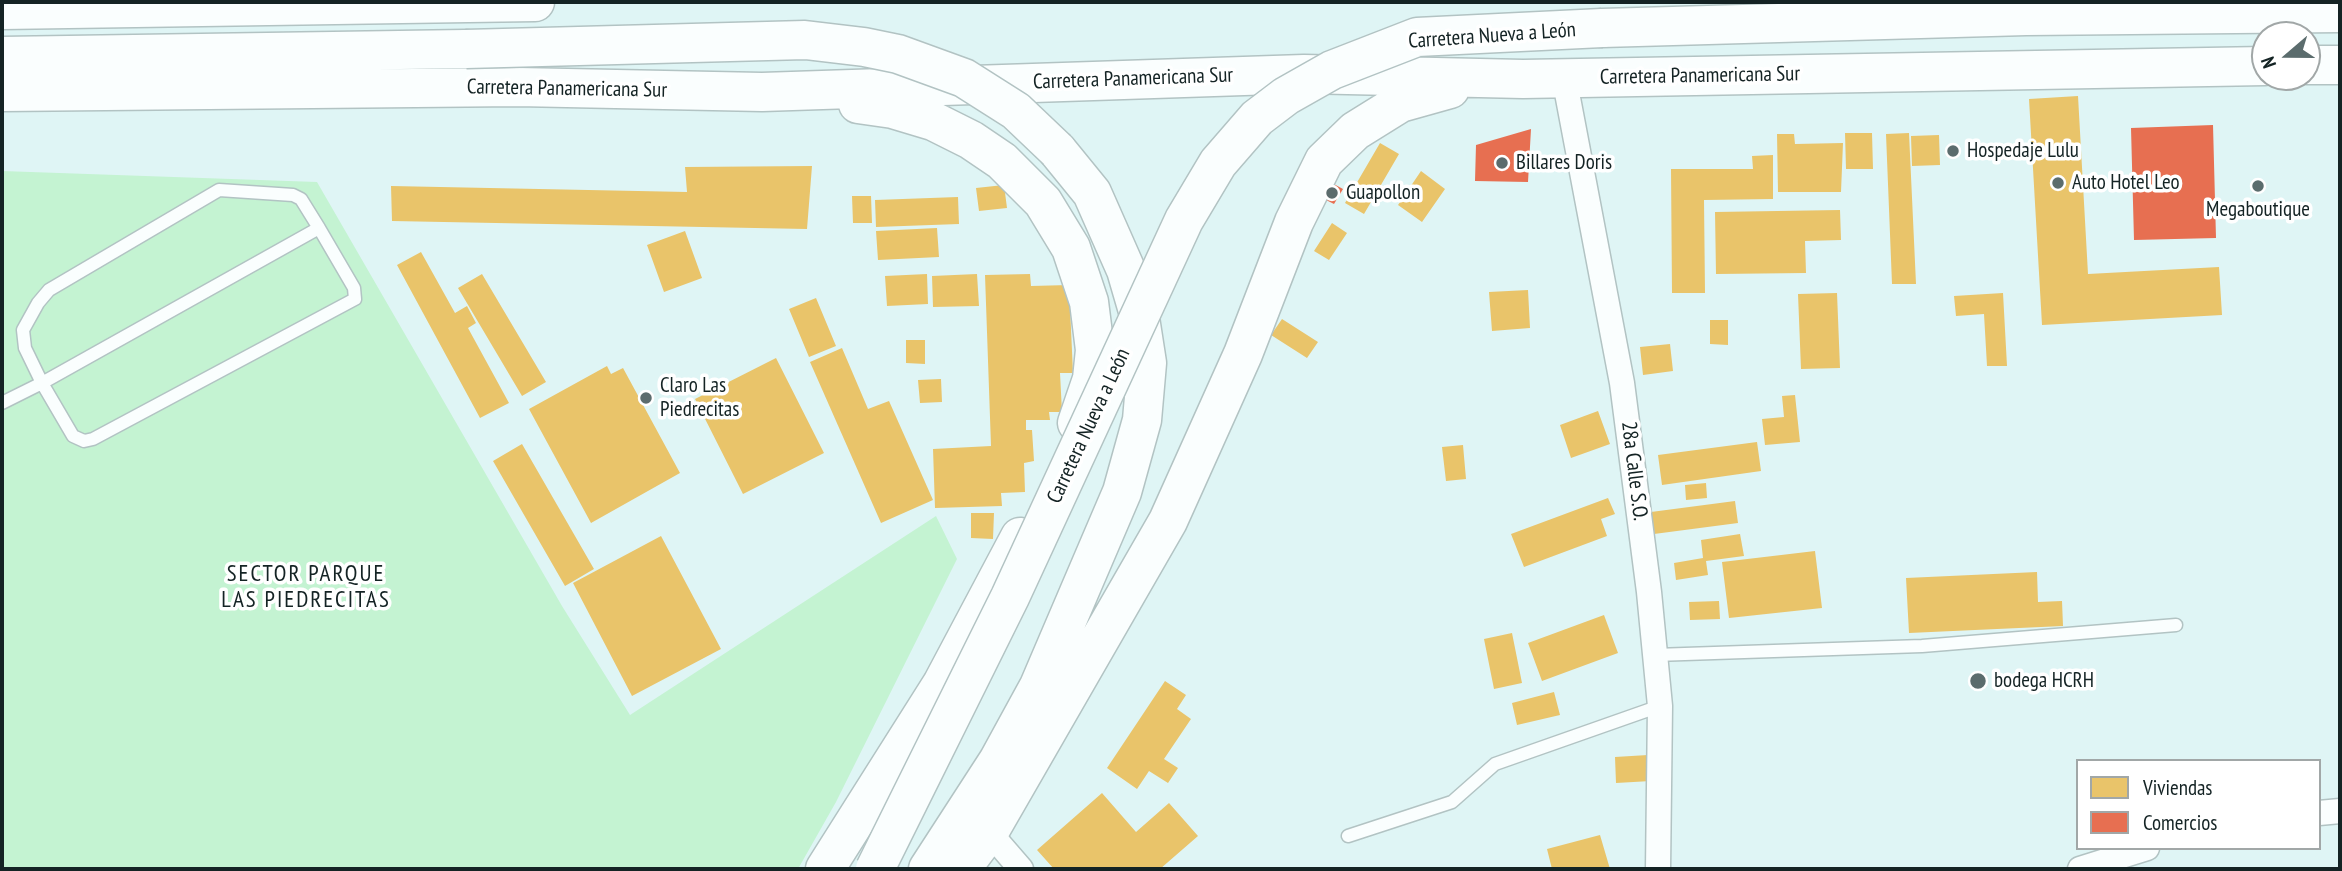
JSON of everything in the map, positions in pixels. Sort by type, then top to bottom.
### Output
[{"type":"highway","points":[[2,10],[536,2]]},
{"type":"highway","name":"Carretera Nueva a León","points":[[876,869],[1010,597],[1184,220],[1218,163],[1256,118],[1286,96],[1332,70],[1417,37],[1734,22],[2197,13],[2340,13]]},
{"type":"highway","points":[[2,56],[833,42],[910,58],[985,90],[1035,127],[1071,165],[1092,194],[1126,270],[1140,318],[1147,363],[1142,420],[1122,492],[1039,685],[998,761],[928,869]]},
{"type":"highway","points":[[2321,65],[2340,65]]},
{"type":"highway","name":"Carretera Panamericana Sur","points":[[2,92],[518,87],[762,92],[1304,74],[1523,79],[1953,74],[2251,66]]},
{"type":"highway","points":[[961,869],[989,832],[1168,522],[1243,354],[1294,222],[1324,161],[1355,131],[1400,103],[1447,89],[1523,79]]},
{"type":"highway","points":[[762,92],[894,109],[933,121],[971,140],[1002,161],[1043,202],[1071,248],[1089,302],[1095,350],[1092,379],[1082,412],[1026,525],[942,684],[824,869]]},
{"type":"street","name":"28a Calle S.O.","points":[[1564,77],[1622,383],[1660,706],[1658,869]]},
{"type":"street","points":[[2321,813],[2340,811]]},
{"type":"street","points":[[989,832],[1021,869]]},
{"type":"street","points":[[2080,869],[2141,850]]},
{"type":"lane","points":[[219,190],[293,195],[301,199],[354,288],[355,299],[93,439],[85,441],[73,436],[42,383],[25,348],[23,330],[49,290],[219,190]]},
{"type":"lane","points":[[2,403],[319,228]]},
{"type":"lane","points":[[1654,655],[1922,646],[2176,625]]},
{"type":"lane","points":[[1348,835],[1452,802],[1495,764],[1660,706]]},
{"type":"green space","points":[[2,171],[317,182],[562,606],[630,715],[936,516],[957,559],[836,802],[798,869],[2,869]]},
{"type":"building: Viviendas","name":"Auto Hotel Leo","points":[[2078,96],[2088,274],[2219,267],[2222,315],[2042,325],[2029,99]]},
{"type":"building: Viviendas","points":[[1845,133],[1872,133],[1873,169],[1846,169]]},
{"type":"building: Viviendas","points":[[1909,133],[1916,284],[1892,284],[1886,134]]},
{"type":"building: Viviendas","points":[[1777,134],[1794,134],[1795,144],[1843,143],[1841,192],[1778,192]]},
{"type":"building: Viviendas","points":[[1939,135],[1940,165],[1912,166],[1911,136]]},
{"type":"building: Viviendas","points":[[1380,143],[1399,154],[1364,214],[1345,203]]},
{"type":"building: Viviendas","points":[[1773,155],[1773,199],[1704,200],[1705,293],[1672,293],[1671,169],[1753,169],[1752,156]]},
{"type":"building: Viviendas","points":[[812,166],[807,229],[392,221],[391,186],[687,192],[685,167]]},
{"type":"building: Viviendas","points":[[1421,171],[1445,189],[1422,222],[1398,205]]},
{"type":"building: Viviendas","points":[[1004,185],[1007,208],[979,211],[976,188]]},
{"type":"building: Viviendas","points":[[852,196],[871,196],[872,223],[853,223]]},
{"type":"building: Viviendas","points":[[958,197],[959,224],[876,227],[875,200]]},
{"type":"building: Viviendas","points":[[1840,210],[1841,240],[1805,241],[1806,273],[1716,274],[1715,212]]},
{"type":"building: Viviendas","points":[[1332,223],[1347,233],[1329,260],[1314,251]]},
{"type":"building: Viviendas","points":[[937,228],[939,257],[878,260],[876,231]]},
{"type":"building: Viviendas","points":[[685,231],[702,278],[664,292],[647,245]]},
{"type":"building: Viviendas","points":[[421,252],[455,313],[467,306],[476,323],[468,328],[509,403],[480,418],[397,265]]},
{"type":"building: Viviendas","points":[[482,274],[546,382],[522,396],[458,288]]},
{"type":"building: Viviendas","points":[[927,274],[928,304],[887,306],[885,276]]},
{"type":"building: Viviendas","points":[[977,274],[979,306],[933,307],[932,276]]},
{"type":"building: Viviendas","points":[[1030,274],[1031,286],[1069,285],[1073,373],[1060,373],[1062,412],[1049,412],[1050,420],[1026,420],[1026,430],[1032,430],[1034,461],[1024,463],[1025,492],[1001,493],[1002,506],[935,508],[933,449],[991,446],[985,275]]},
{"type":"building: Viviendas","points":[[1528,290],[1530,328],[1492,331],[1489,292]]},
{"type":"building: Viviendas","points":[[1837,293],[1840,368],[1801,369],[1798,294]]},
{"type":"building: Viviendas","points":[[2003,293],[2007,366],[1987,366],[1984,314],[1956,316],[1954,296]]},
{"type":"building: Viviendas","points":[[816,298],[836,346],[809,357],[789,309]]},
{"type":"building: Viviendas","points":[[1282,319],[1318,342],[1307,358],[1271,335]]},
{"type":"building: Viviendas","points":[[1710,320],[1728,320],[1728,345],[1710,344]]},
{"type":"building: Viviendas","points":[[906,340],[925,340],[925,364],[906,363]]},
{"type":"building: Viviendas","points":[[1670,344],[1673,371],[1643,375],[1640,347]]},
{"type":"building: Viviendas","points":[[842,348],[868,409],[889,401],[933,500],[881,523],[810,362]]},
{"type":"building: Viviendas","points":[[776,358],[824,453],[743,494],[695,399]]},
{"type":"building: Viviendas","points":[[607,366],[611,374],[623,368],[680,473],[591,523],[529,409]]},
{"type":"building: Viviendas","points":[[941,379],[942,402],[920,403],[918,380]]},
{"type":"building: Viviendas","points":[[1795,395],[1800,442],[1765,445],[1762,419],[1784,417],[1782,396]]},
{"type":"building: Viviendas","points":[[1598,411],[1610,444],[1571,458],[1560,425]]},
{"type":"building: Viviendas","points":[[1757,442],[1761,471],[1662,485],[1658,455]]},
{"type":"building: Viviendas","points":[[522,444],[594,569],[565,586],[493,461]]},
{"type":"building: Viviendas","points":[[1463,445],[1466,479],[1446,481],[1442,447]]},
{"type":"building: Viviendas","points":[[1706,483],[1707,498],[1686,500],[1685,485]]},
{"type":"building: Viviendas","points":[[1608,498],[1615,514],[1601,519],[1607,536],[1524,567],[1511,534]]},
{"type":"building: Viviendas","points":[[1735,501],[1738,523],[1654,534],[1651,512]]},
{"type":"building: Viviendas","points":[[971,513],[994,513],[993,539],[971,538]]},
{"type":"building: Viviendas","points":[[1740,534],[1744,556],[1706,561],[1708,575],[1676,580],[1674,563],[1703,558],[1701,540]]},
{"type":"building: Viviendas","points":[[661,536],[721,649],[632,696],[573,583]]},
{"type":"building: Viviendas","points":[[1815,551],[1822,608],[1729,618],[1722,562]]},
{"type":"building: Viviendas","points":[[2037,572],[2038,602],[2062,601],[2063,626],[1909,633],[1906,578]]},
{"type":"building: Viviendas","points":[[1719,601],[1720,619],[1690,620],[1689,602]]},
{"type":"building: Viviendas","points":[[1604,615],[1618,653],[1542,681],[1528,643]]},
{"type":"building: Viviendas","points":[[1512,633],[1522,683],[1494,689],[1484,639]]},
{"type":"building: Viviendas","points":[[1165,681],[1186,695],[1177,709],[1191,719],[1164,759],[1178,768],[1168,783],[1149,771],[1137,789],[1107,768]]},
{"type":"building: Viviendas","points":[[1554,692],[1560,715],[1517,725],[1512,703]]},
{"type":"building: Viviendas","points":[[1648,755],[1651,781],[1616,783],[1615,757]]},
{"type":"building: Viviendas","points":[[1102,793],[1136,832],[1169,803],[1198,836],[1160,869],[1054,869],[1037,850]]},
{"type":"building: Viviendas","points":[[1600,835],[1610,869],[1552,869],[1547,849]]},
{"type":"building: Comercios","points":[[2213,125],[2216,238],[2134,240],[2131,128]]},
{"type":"building: Comercios","name":"Billares Doris","points":[[1531,129],[1528,182],[1475,181],[1476,145]]},
{"type":"building: Comercios","name":"Guapollon","points":[[1330,182],[1343,189],[1334,204],[1322,198]]},
{"type":"place","name":"Hospedaje Lulu","points":[[1953,151]]},
{"type":"place","name":"Billares Doris","points":[[1502,163]]},
{"type":"place","name":"Auto Hotel Leo","points":[[2058,183]]},
{"type":"place","name":"Megaboutique","points":[[2258,186]]},
{"type":"place","name":"Guapollon","points":[[1332,193]]},
{"type":"place","name":"Claro Las Piedrecitas","points":[[646,398]]},
{"type":"place","name":"bodega HCRH","points":[[1978,681]]},
{"type":"district","name":"SECTOR PARQUE LAS PIEDRECITAS","points":[[306,587]]}]
